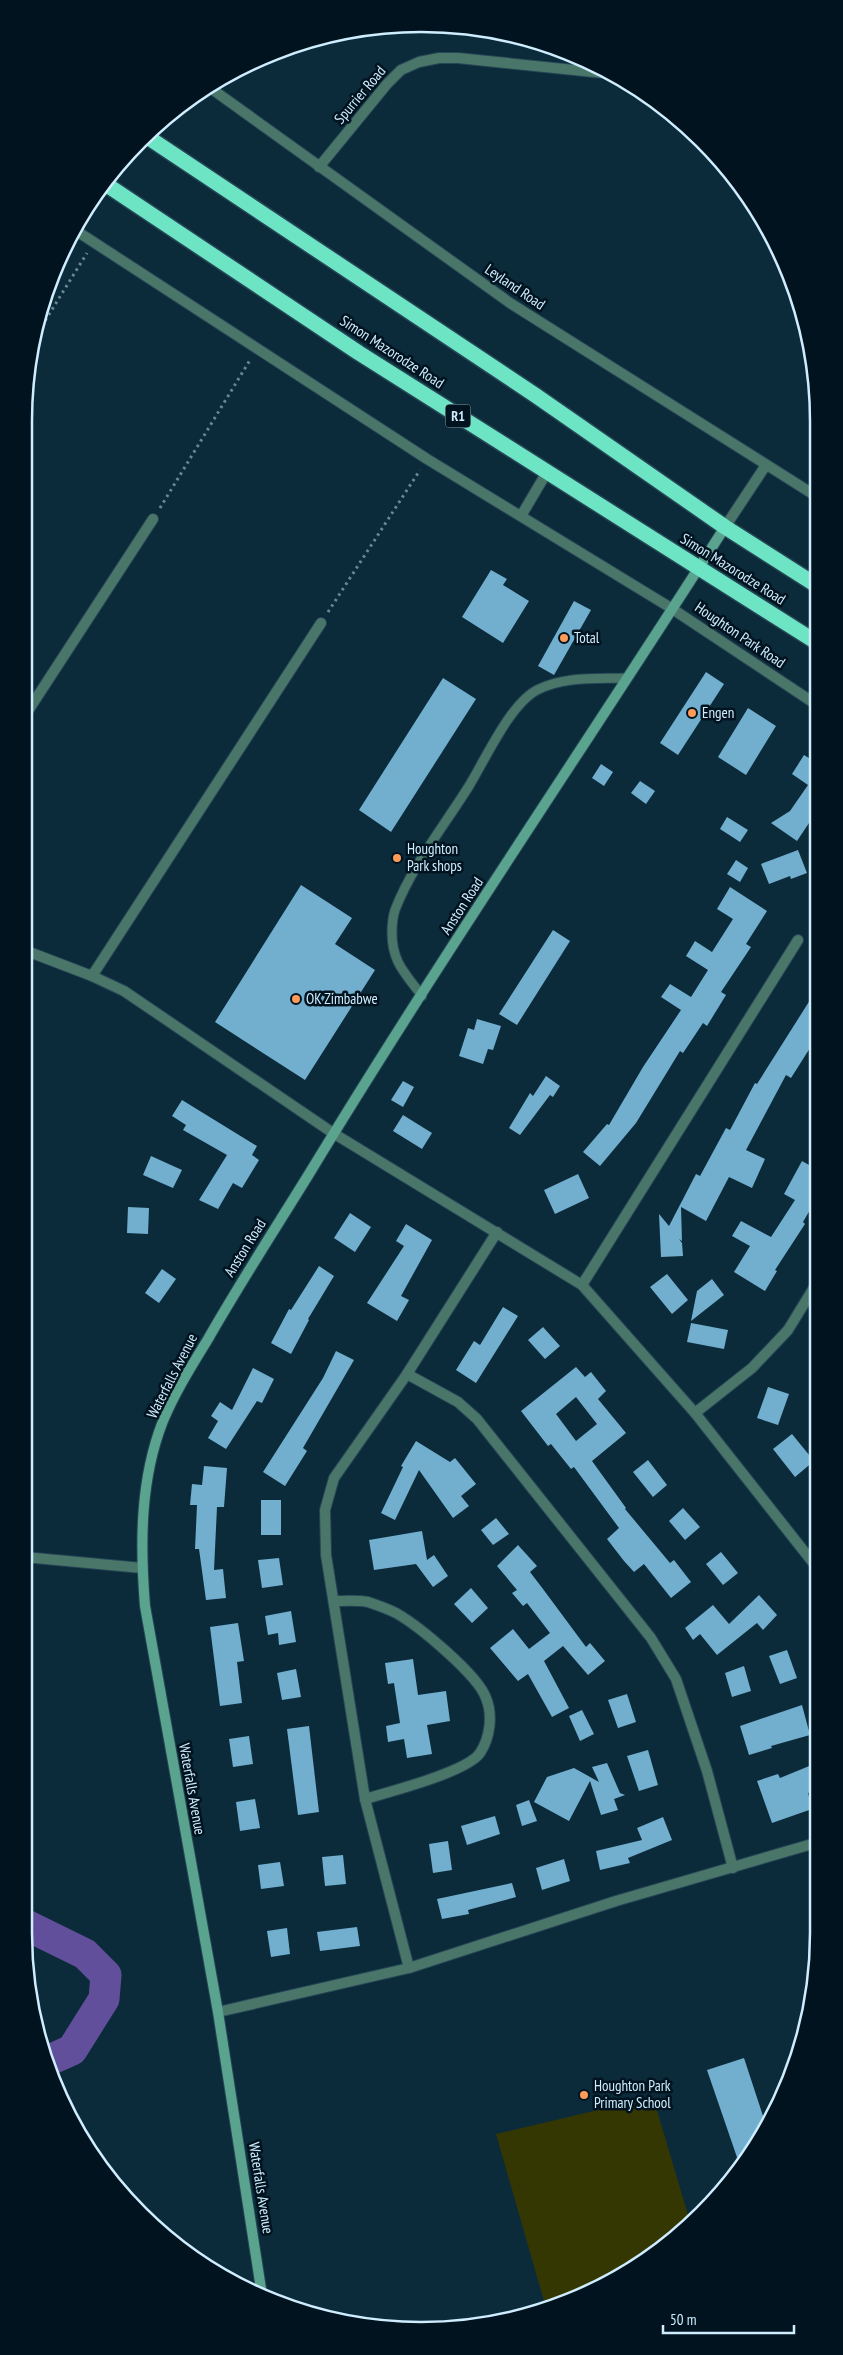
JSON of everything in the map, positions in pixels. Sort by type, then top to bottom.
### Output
[{"type":"highway","name":"Simon Mazorodze Road","points":[[152,140],[534,395],[724,527],[810,581]]},
{"type":"highway","name":"Simon Mazorodze Road","points":[[111,188],[351,348],[810,638]]},
{"type":"main road","name":"Anston Road","points":[[228,1303],[334,1133],[724,527]]},
{"type":"main road","name":"Waterfalls Avenue","points":[[228,1303],[177,1390],[160,1430],[146,1486],[142,1568],[152,1653],[218,2012],[261,2287]]},
{"type":"street","name":"Spurrier Road","points":[[319,167],[387,84],[401,70],[419,62],[439,58],[458,58],[591,72]]},
{"type":"street","name":"Leyland Road","points":[[216,92],[510,303],[810,492]]},
{"type":"street","name":"Houghton Park Road","points":[[81,234],[427,459],[671,608],[810,701]]},
{"type":"street","points":[[724,527],[766,465]]},
{"type":"street","points":[[520,516],[546,472]]},
{"type":"street","points":[[32,705],[153,519]]},
{"type":"street","points":[[92,976],[321,623]]},
{"type":"street","points":[[582,1285],[798,940]]},
{"type":"street","points":[[32,953],[92,976],[124,991],[334,1133],[582,1285],[695,1413],[810,1559]]},
{"type":"street","points":[[408,1968],[365,1799],[326,1555],[325,1510],[334,1478],[407,1374],[497,1232]]},
{"type":"street","points":[[695,1413],[752,1368],[788,1330],[810,1294]]},
{"type":"street","points":[[407,1374],[458,1402],[477,1420],[651,1638],[676,1679],[707,1771],[733,1868]]},
{"type":"street","points":[[32,1558],[142,1568]]},
{"type":"street","points":[[334,1601],[366,1602],[396,1613],[420,1631],[474,1678],[486,1698],[490,1715],[489,1731],[480,1754],[465,1764],[435,1777],[365,1799]]},
{"type":"street","points":[[218,2012],[408,1968],[616,1901],[810,1845]]},
{"type":"lane","points":[[422,996],[394,958],[392,931],[395,911],[422,859],[471,784],[497,737],[519,707],[536,690],[570,679],[626,678]]},
{"type":"path","points":[[47,318],[94,242]]},
{"type":"path","points":[[153,519],[257,348]]},
{"type":"path","points":[[321,623],[427,459]]},
{"type":"shaded area","points":[[653,2097],[689,2217],[638,2257],[594,2282],[544,2303],[496,2134]]},
{"type":"building","points":[[491,570],[507,579],[503,585],[529,601],[503,643],[462,617]]},
{"type":"building","name":"Total","points":[[574,601],[591,610],[554,675],[538,666]]},
{"type":"building","name":"Engen","points":[[706,672],[724,684],[678,755],[660,743]]},
{"type":"building","points":[[443,678],[476,699],[391,832],[359,810]]},
{"type":"building","points":[[748,708],[776,726],[746,775],[718,757]]},
{"type":"building","points":[[804,755],[810,759],[810,822],[797,841],[771,823],[790,811],[808,785],[792,774]]},
{"type":"building","points":[[601,764],[613,772],[604,786],[592,778]]},
{"type":"building","points":[[640,781],[655,791],[646,804],[631,793]]},
{"type":"building","points":[[727,817],[748,830],[740,842],[720,829]]},
{"type":"building","points":[[798,850],[807,873],[791,879],[790,876],[769,884],[761,864]]},
{"type":"building","points":[[736,860],[748,868],[740,882],[727,874]]},
{"type":"building","points":[[301,885],[352,918],[335,944],[375,970],[305,1080],[215,1022]]},
{"type":"building","points":[[730,887],[767,911],[746,944],[751,947],[721,992],[726,995],[707,1026],[703,1023],[683,1053],[680,1051],[636,1123],[600,1166],[583,1152],[607,1124],[609,1125],[643,1067],[681,1010],[661,997],[670,984],[691,997],[708,970],[686,956],[695,941],[712,952],[733,919],[717,909]]},
{"type":"building","points":[[553,930],[570,941],[517,1025],[499,1014]]},
{"type":"building","points":[[810,1000],[810,1048],[791,1078],[786,1075],[746,1150],[765,1159],[752,1188],[729,1177],[706,1221],[681,1207],[682,1241],[679,1239],[682,1243],[683,1256],[661,1257],[659,1214],[669,1226],[696,1174],[700,1176],[726,1128],[730,1130],[755,1083],[757,1084]]},
{"type":"building","points":[[477,1019],[501,1026],[493,1050],[488,1049],[483,1064],[459,1056],[468,1028],[474,1030]]},
{"type":"building","points":[[546,1076],[560,1086],[553,1097],[550,1095],[520,1135],[509,1128],[530,1093],[533,1096]]},
{"type":"building","points":[[403,1081],[414,1087],[403,1107],[391,1100]]},
{"type":"building","points":[[182,1100],[257,1146],[252,1155],[259,1160],[242,1188],[233,1183],[218,1209],[199,1200],[227,1155],[183,1130],[186,1125],[172,1116]]},
{"type":"building","points":[[403,1115],[432,1133],[422,1149],[393,1131]]},
{"type":"building","points":[[151,1156],[182,1170],[173,1188],[143,1175]]},
{"type":"building","points":[[802,1161],[810,1166],[810,1210],[803,1222],[805,1224],[775,1270],[777,1271],[765,1291],[734,1272],[750,1246],[732,1236],[741,1221],[771,1237],[795,1200],[784,1194]]},
{"type":"building","points":[[578,1174],[589,1198],[555,1214],[544,1190]]},
{"type":"building","points":[[128,1207],[149,1208],[148,1234],[127,1233]]},
{"type":"building","points":[[350,1213],[371,1227],[355,1252],[334,1238]]},
{"type":"building","points":[[406,1224],[432,1240],[401,1296],[409,1300],[397,1321],[367,1303],[404,1246],[396,1241]]},
{"type":"building","points":[[319,1266],[334,1276],[308,1319],[291,1354],[271,1343],[289,1309],[291,1310]]},
{"type":"building","points":[[162,1269],[176,1279],[159,1303],[145,1293]]},
{"type":"building","points":[[667,1274],[688,1300],[672,1314],[650,1287]]},
{"type":"building","points":[[712,1279],[724,1295],[691,1321],[697,1291]]},
{"type":"building","points":[[503,1307],[518,1316],[476,1383],[456,1370],[474,1341],[480,1345]]},
{"type":"building","points":[[691,1323],[728,1330],[724,1349],[687,1342]]},
{"type":"building","points":[[543,1327],[560,1346],[545,1359],[528,1340]]},
{"type":"building","points":[[336,1351],[354,1360],[303,1448],[307,1451],[285,1486],[263,1472],[323,1378]]},
{"type":"building","points":[[576,1367],[585,1377],[591,1372],[606,1391],[598,1399],[626,1433],[592,1461],[625,1509],[670,1563],[674,1560],[691,1582],[671,1598],[644,1564],[634,1572],[607,1539],[619,1528],[574,1467],[571,1469],[551,1444],[548,1446],[521,1411]],"holes":[[[576,1397],[597,1424],[576,1441],[556,1414]]]},
{"type":"building","points":[[253,1368],[274,1379],[262,1403],[257,1401],[226,1449],[208,1438],[218,1421],[211,1416],[220,1402],[232,1410]]},
{"type":"building","points":[[768,1387],[789,1394],[778,1425],[757,1418]]},
{"type":"building","points":[[792,1434],[810,1456],[810,1464],[795,1477],[773,1449]]},
{"type":"building","points":[[416,1441],[450,1462],[455,1458],[476,1484],[461,1496],[469,1506],[453,1518],[419,1470],[395,1520],[381,1513],[403,1467],[401,1466]]},
{"type":"building","points":[[648,1460],[667,1485],[653,1497],[633,1472]]},
{"type":"building","points":[[204,1466],[227,1468],[224,1507],[217,1507],[214,1570],[223,1569],[226,1598],[206,1600],[199,1549],[195,1549],[197,1505],[190,1505],[192,1484],[202,1485]]},
{"type":"building","points":[[261,1500],[281,1500],[281,1535],[261,1535]]},
{"type":"building","points":[[683,1508],[700,1527],[685,1540],[669,1521]]},
{"type":"building","points":[[496,1518],[509,1534],[493,1545],[481,1530]]},
{"type":"building","points":[[422,1531],[427,1560],[434,1555],[448,1576],[433,1587],[416,1564],[374,1570],[369,1540]]},
{"type":"building","points":[[518,1545],[537,1566],[530,1572],[586,1647],[590,1643],[605,1661],[588,1675],[563,1646],[544,1661],[569,1708],[552,1717],[528,1674],[518,1681],[490,1648],[513,1629],[529,1649],[550,1633],[527,1603],[523,1606],[512,1593],[517,1590],[497,1566]]},
{"type":"building","points":[[721,1552],[738,1573],[723,1585],[706,1564]]},
{"type":"building","points":[[279,1558],[283,1585],[262,1588],[258,1560]]},
{"type":"building","points":[[471,1588],[488,1608],[472,1623],[454,1604]]},
{"type":"building","points":[[759,1595],[777,1615],[763,1630],[757,1623],[717,1655],[700,1634],[693,1640],[685,1628],[713,1605],[729,1624]]},
{"type":"building","points":[[291,1611],[296,1642],[279,1645],[278,1633],[268,1635],[265,1616]]},
{"type":"building","points":[[238,1623],[244,1661],[237,1662],[242,1703],[220,1706],[210,1627]]},
{"type":"building","points":[[787,1650],[797,1678],[780,1684],[769,1656]]},
{"type":"building","points":[[413,1659],[418,1695],[446,1691],[450,1721],[427,1725],[432,1754],[407,1758],[404,1739],[388,1742],[386,1726],[400,1723],[394,1683],[388,1684],[385,1663]]},
{"type":"building","points":[[744,1666],[751,1691],[732,1697],[725,1673]]},
{"type":"building","points":[[296,1669],[301,1697],[282,1700],[277,1673]]},
{"type":"building","points":[[627,1694],[636,1722],[618,1728],[608,1700]]},
{"type":"building","points":[[802,1705],[810,1735],[771,1746],[772,1748],[749,1755],[740,1726]]},
{"type":"building","points":[[582,1710],[594,1734],[580,1741],[569,1716]]},
{"type":"building","points":[[309,1726],[319,1812],[298,1815],[287,1729]]},
{"type":"building","points":[[249,1736],[253,1764],[233,1767],[229,1739]]},
{"type":"building","points":[[648,1750],[658,1785],[639,1791],[627,1756]]},
{"type":"building","points":[[607,1763],[620,1793],[625,1795],[614,1799],[618,1810],[601,1815],[590,1781],[569,1821],[534,1802],[547,1777],[574,1768],[599,1782],[592,1767]]},
{"type":"building","points":[[810,1766],[810,1792],[808,1793],[810,1810],[772,1823],[757,1781],[778,1774],[780,1778]]},
{"type":"building","points":[[255,1799],[260,1828],[240,1831],[236,1802]]},
{"type":"building","points":[[529,1800],[537,1821],[522,1826],[516,1805]]},
{"type":"building","points":[[495,1816],[500,1834],[467,1845],[461,1826]]},
{"type":"building","points":[[663,1817],[672,1840],[628,1858],[630,1863],[600,1870],[596,1851],[642,1840],[637,1828]]},
{"type":"building","points":[[448,1841],[452,1870],[433,1873],[429,1844]]},
{"type":"building","points":[[343,1855],[346,1884],[325,1886],[322,1857]]},
{"type":"building","points":[[564,1859],[570,1881],[542,1890],[536,1868]]},
{"type":"building","points":[[280,1862],[284,1886],[261,1889],[258,1865]]},
{"type":"building","points":[[512,1883],[516,1897],[468,1910],[469,1914],[442,1919],[437,1899]]},
{"type":"building","points":[[357,1927],[360,1946],[320,1951],[317,1932]]},
{"type":"building","points":[[287,1928],[290,1954],[271,1957],[267,1931]]},
{"type":"building","points":[[744,2058],[764,2118],[738,2160],[707,2070]]},
{"type":"waterway","points":[[32,1928],[85,1954],[106,1975],[104,1999],[72,2050],[53,2058]]},
{"type":"place","name":"Total","points":[[564,638]]},
{"type":"place","name":"Engen","points":[[692,713]]},
{"type":"place","name":"Houghton Park shops","points":[[397,858]]},
{"type":"place","name":"OK Zimbabwe","points":[[296,999]]},
{"type":"place","name":"Houghton Park Primary School","points":[[584,2095]]}]
